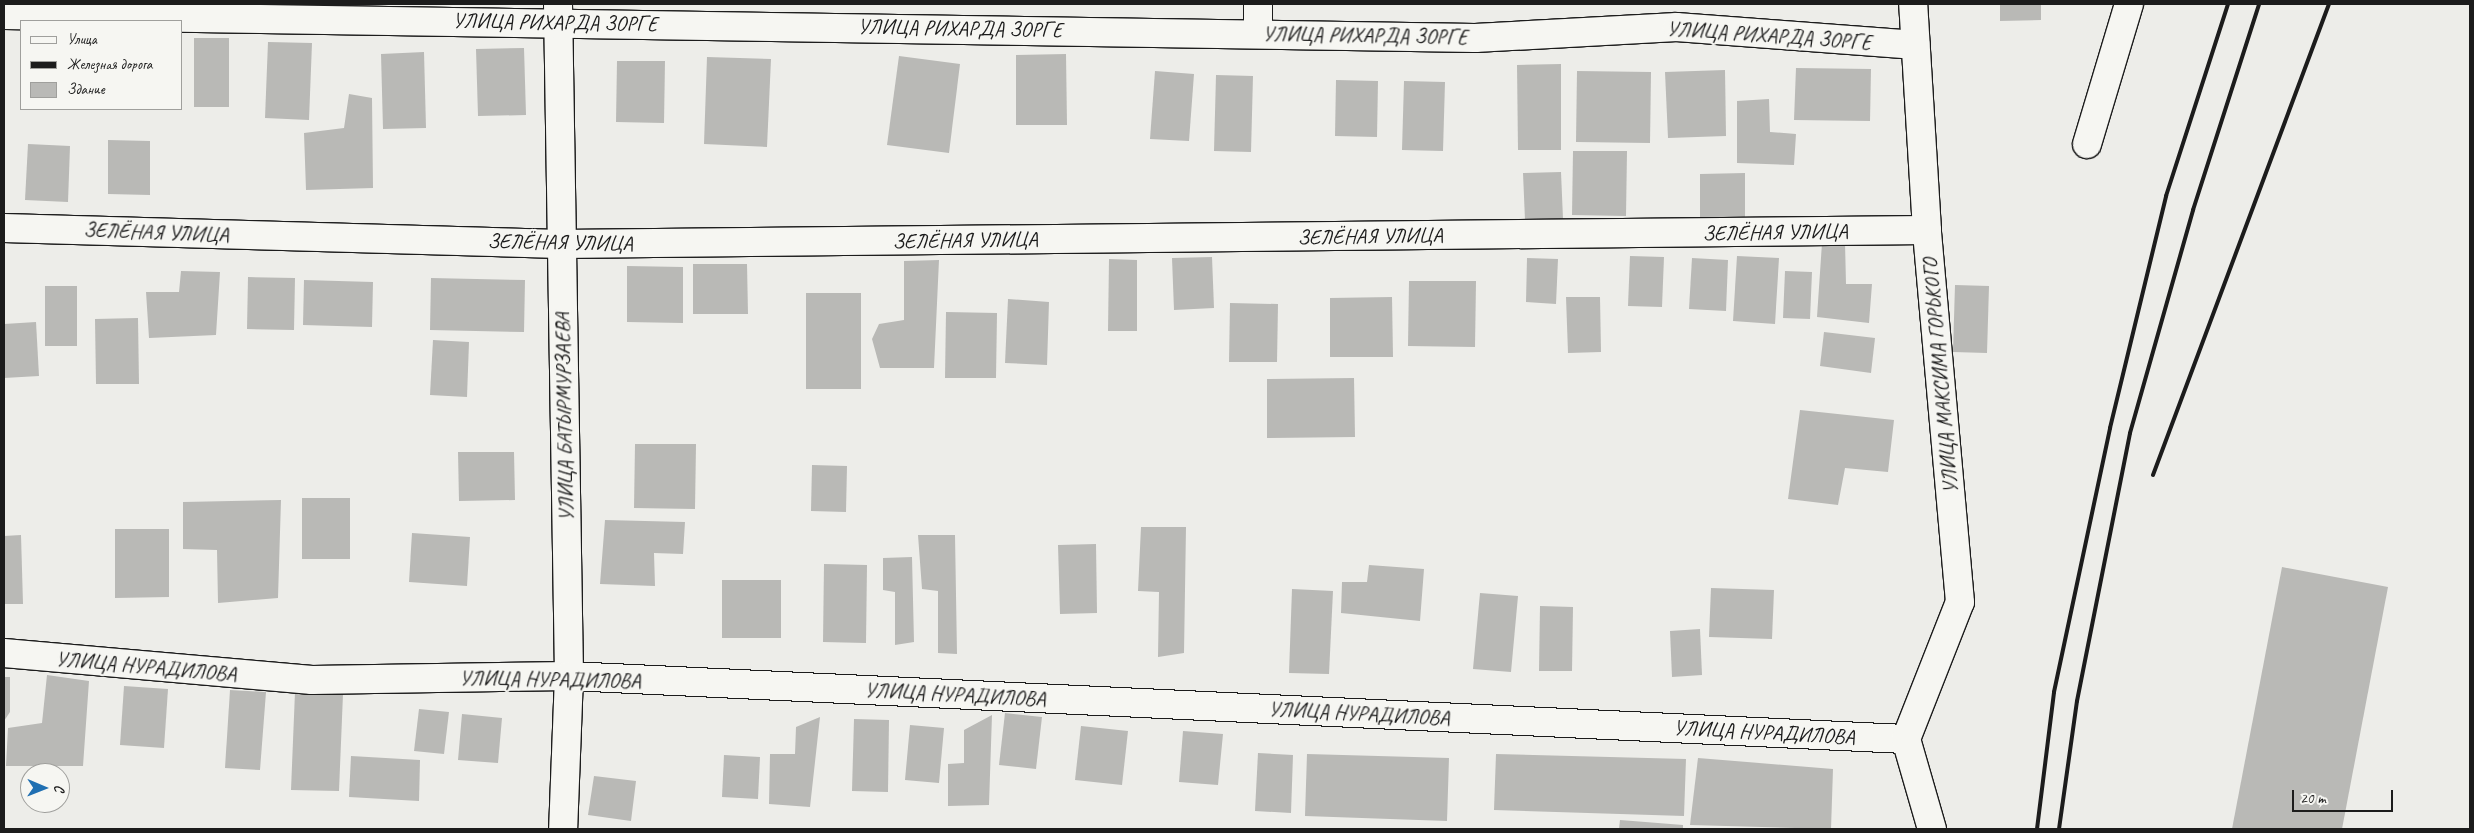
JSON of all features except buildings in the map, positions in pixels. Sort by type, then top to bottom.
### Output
[{"type":"street","points":[[1258,4],[1258,33]]},
{"type":"street","name":"УЛИЦА МАКСИМА ГОРЬКОГО","points":[[1906,739],[1960,602],[1927,230],[1913,4]]},
{"type":"street","points":[[2087,144],[2129,4]]},
{"type":"street","name":"УЛИЦА РИХАРДА ЗОРГЕ","points":[[4,15],[558,13],[1475,38],[1678,27],[1916,45]]},
{"type":"street","name":"УЛИЦА БАТЫРМУРЗАЕВА","points":[[558,13],[568,676],[563,829]]},
{"type":"street","name":"ЗЕЛЁНАЯ УЛИЦА","points":[[4,228],[560,244],[1927,230]]},
{"type":"street","name":"УЛИЦА НУРАДИЛОВА","points":[[4,653],[312,680],[568,676],[1906,739]]},
{"type":"street","points":[[1906,739],[1932,829]]},
{"type":"railway","points":[[2037,829],[2054,692],[2110,428],[2166,196],[2228,4]]},
{"type":"railway","points":[[2059,829],[2077,701],[2130,433],[2193,210],[2259,4]]},
{"type":"railway","points":[[2153,475],[2329,4]]}]
